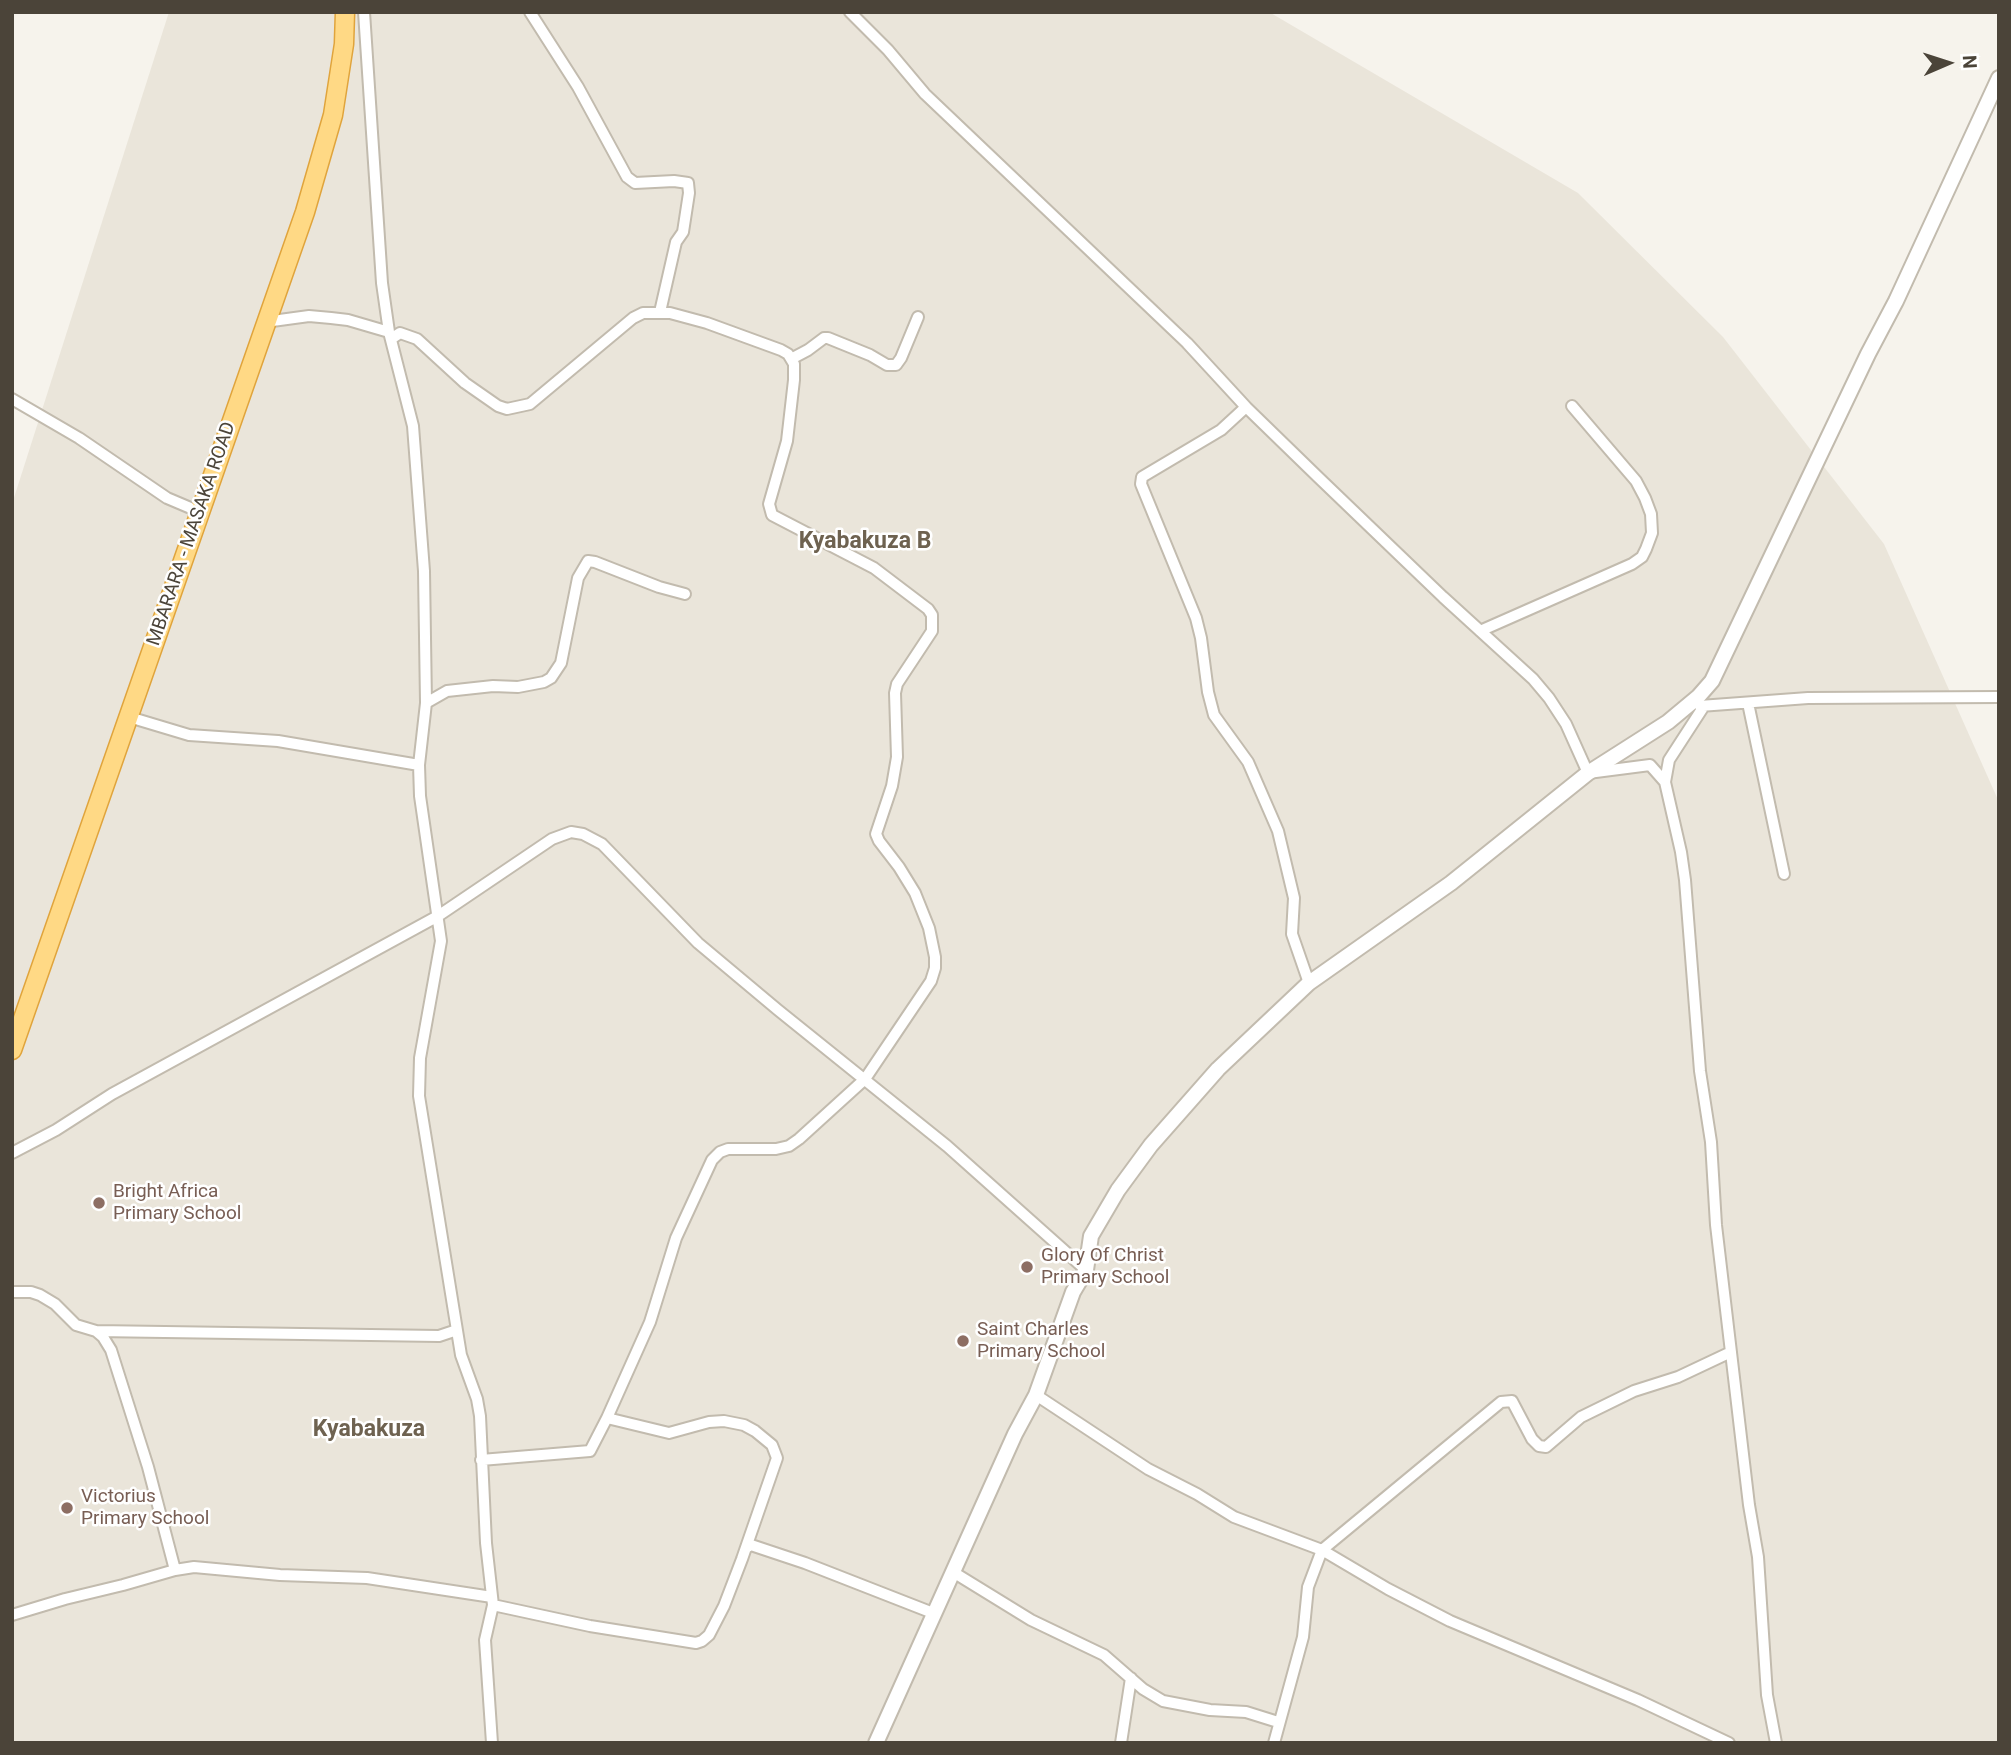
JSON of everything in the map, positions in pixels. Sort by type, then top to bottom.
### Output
[{"type":"highway","name":"MBARARA - MASAKA ROAD","points":[[12,1050],[305,212],[333,115],[344,44],[345,12]]},
{"type":"street","points":[[364,12],[382,283],[390,335],[415,442],[424,571],[426,703],[419,765],[420,796],[441,941],[420,1058],[419,1096],[461,1355],[477,1399],[480,1416],[486,1543],[492,1601],[485,1640],[492,1743]]},
{"type":"street","points":[[530,12],[578,87],[627,177],[635,183],[688,183],[683,232],[676,242],[660,312]]},
{"type":"street","points":[[850,12],[888,50],[925,94],[1187,343],[1246,407],[1404,561],[1533,679],[1566,724],[1588,773]]},
{"type":"street","points":[[876,1743],[1015,1434],[1036,1395],[1073,1292],[1086,1270],[1091,1236],[1118,1189],[1218,1069],[1309,983],[1451,883],[1588,773],[1683,710],[1712,681],[1868,354],[1896,301],[1999,78]]},
{"type":"street","points":[[265,321],[309,316],[331,318],[348,320],[390,335],[400,333],[410,336],[485,398],[498,406],[513,408],[530,404],[633,318],[643,313],[660,312],[708,323],[781,350],[794,364],[794,380],[787,441],[770,497],[772,515],[874,568],[928,609],[933,622],[928,639],[897,684],[894,702],[897,757],[892,786],[876,834],[915,893],[929,928],[935,957],[931,981],[865,1079],[799,1139],[789,1146],[776,1149],[728,1149],[712,1160],[676,1238],[650,1322],[590,1451],[481,1460]]},
{"type":"street","points":[[791,359],[828,338],[887,365],[896,365],[918,317]]},
{"type":"street","points":[[12,399],[79,438],[167,498],[200,512]]},
{"type":"street","points":[[1480,631],[1632,564],[1642,557],[1646,549],[1652,533],[1651,514],[1646,498],[1636,481],[1572,405]]},
{"type":"street","points":[[1246,407],[1221,430],[1142,477],[1141,484],[1196,618],[1214,715],[1248,762],[1278,831],[1294,898],[1292,934],[1309,983]]},
{"type":"street","points":[[426,703],[447,691],[493,686],[518,687],[551,678],[561,663],[578,578],[588,561],[685,594]]},
{"type":"street","points":[[1683,710],[1808,698],[1999,697]]},
{"type":"street","points":[[1748,703],[1784,874]]},
{"type":"street","points":[[1704,706],[1669,760],[1665,782],[1684,867],[1700,1072],[1711,1142],[1716,1225],[1749,1505],[1758,1557],[1765,1685],[1776,1743]]},
{"type":"street","points":[[129,717],[188,735],[278,741],[419,765]]},
{"type":"street","points":[[1588,773],[1650,765],[1665,782]]},
{"type":"street","points":[[12,1153],[57,1130],[113,1094],[438,916],[552,839],[572,832],[583,834],[602,844],[698,943],[947,1146],[1086,1270]]},
{"type":"street","points":[[12,1292],[40,1295],[55,1304],[76,1325],[96,1331],[439,1336],[457,1330]]},
{"type":"street","points":[[96,1331],[111,1350],[148,1467],[175,1570]]},
{"type":"street","points":[[439,1336],[461,1355]]},
{"type":"street","points":[[1274,1743],[1303,1637],[1308,1587],[1322,1550],[1502,1402],[1512,1401],[1532,1439],[1539,1446],[1546,1447],[1581,1417],[1634,1391],[1678,1377],[1731,1352]]},
{"type":"street","points":[[1036,1395],[1148,1469],[1234,1517],[1322,1550],[1450,1622],[1638,1700],[1729,1743]]},
{"type":"street","points":[[12,1615],[194,1567],[280,1575],[367,1578],[492,1601],[590,1626],[696,1643],[709,1635],[724,1606],[776,1464],[776,1452],[772,1445],[744,1425],[724,1421],[709,1422],[669,1433],[607,1418]]},
{"type":"street","points":[[746,1549],[751,1545],[795,1559],[933,1613]]},
{"type":"street","points":[[953,1572],[1031,1620],[1104,1655],[1163,1701],[1210,1710],[1246,1712],[1278,1722]]},
{"type":"street","points":[[1121,1743],[1131,1678]]},
{"type":"shaded area","points":[[169,12],[1269,12],[1578,193],[1723,337],[1884,544],[1999,802],[1999,1743],[12,1743],[12,504]]},
{"type":"place","name":"Bright Africa Primary School","points":[[99,1203]]},
{"type":"place","name":"Glory Of Christ Primary School","points":[[1027,1267]]},
{"type":"place","name":"Saint Charles Primary School","points":[[963,1341]]},
{"type":"place","name":"Victorius Primary School","points":[[67,1508]]},
{"type":"district","name":"Kyabakuza B","points":[[865,542]]},
{"type":"district","name":"Kyabakuza","points":[[369,1430]]}]
